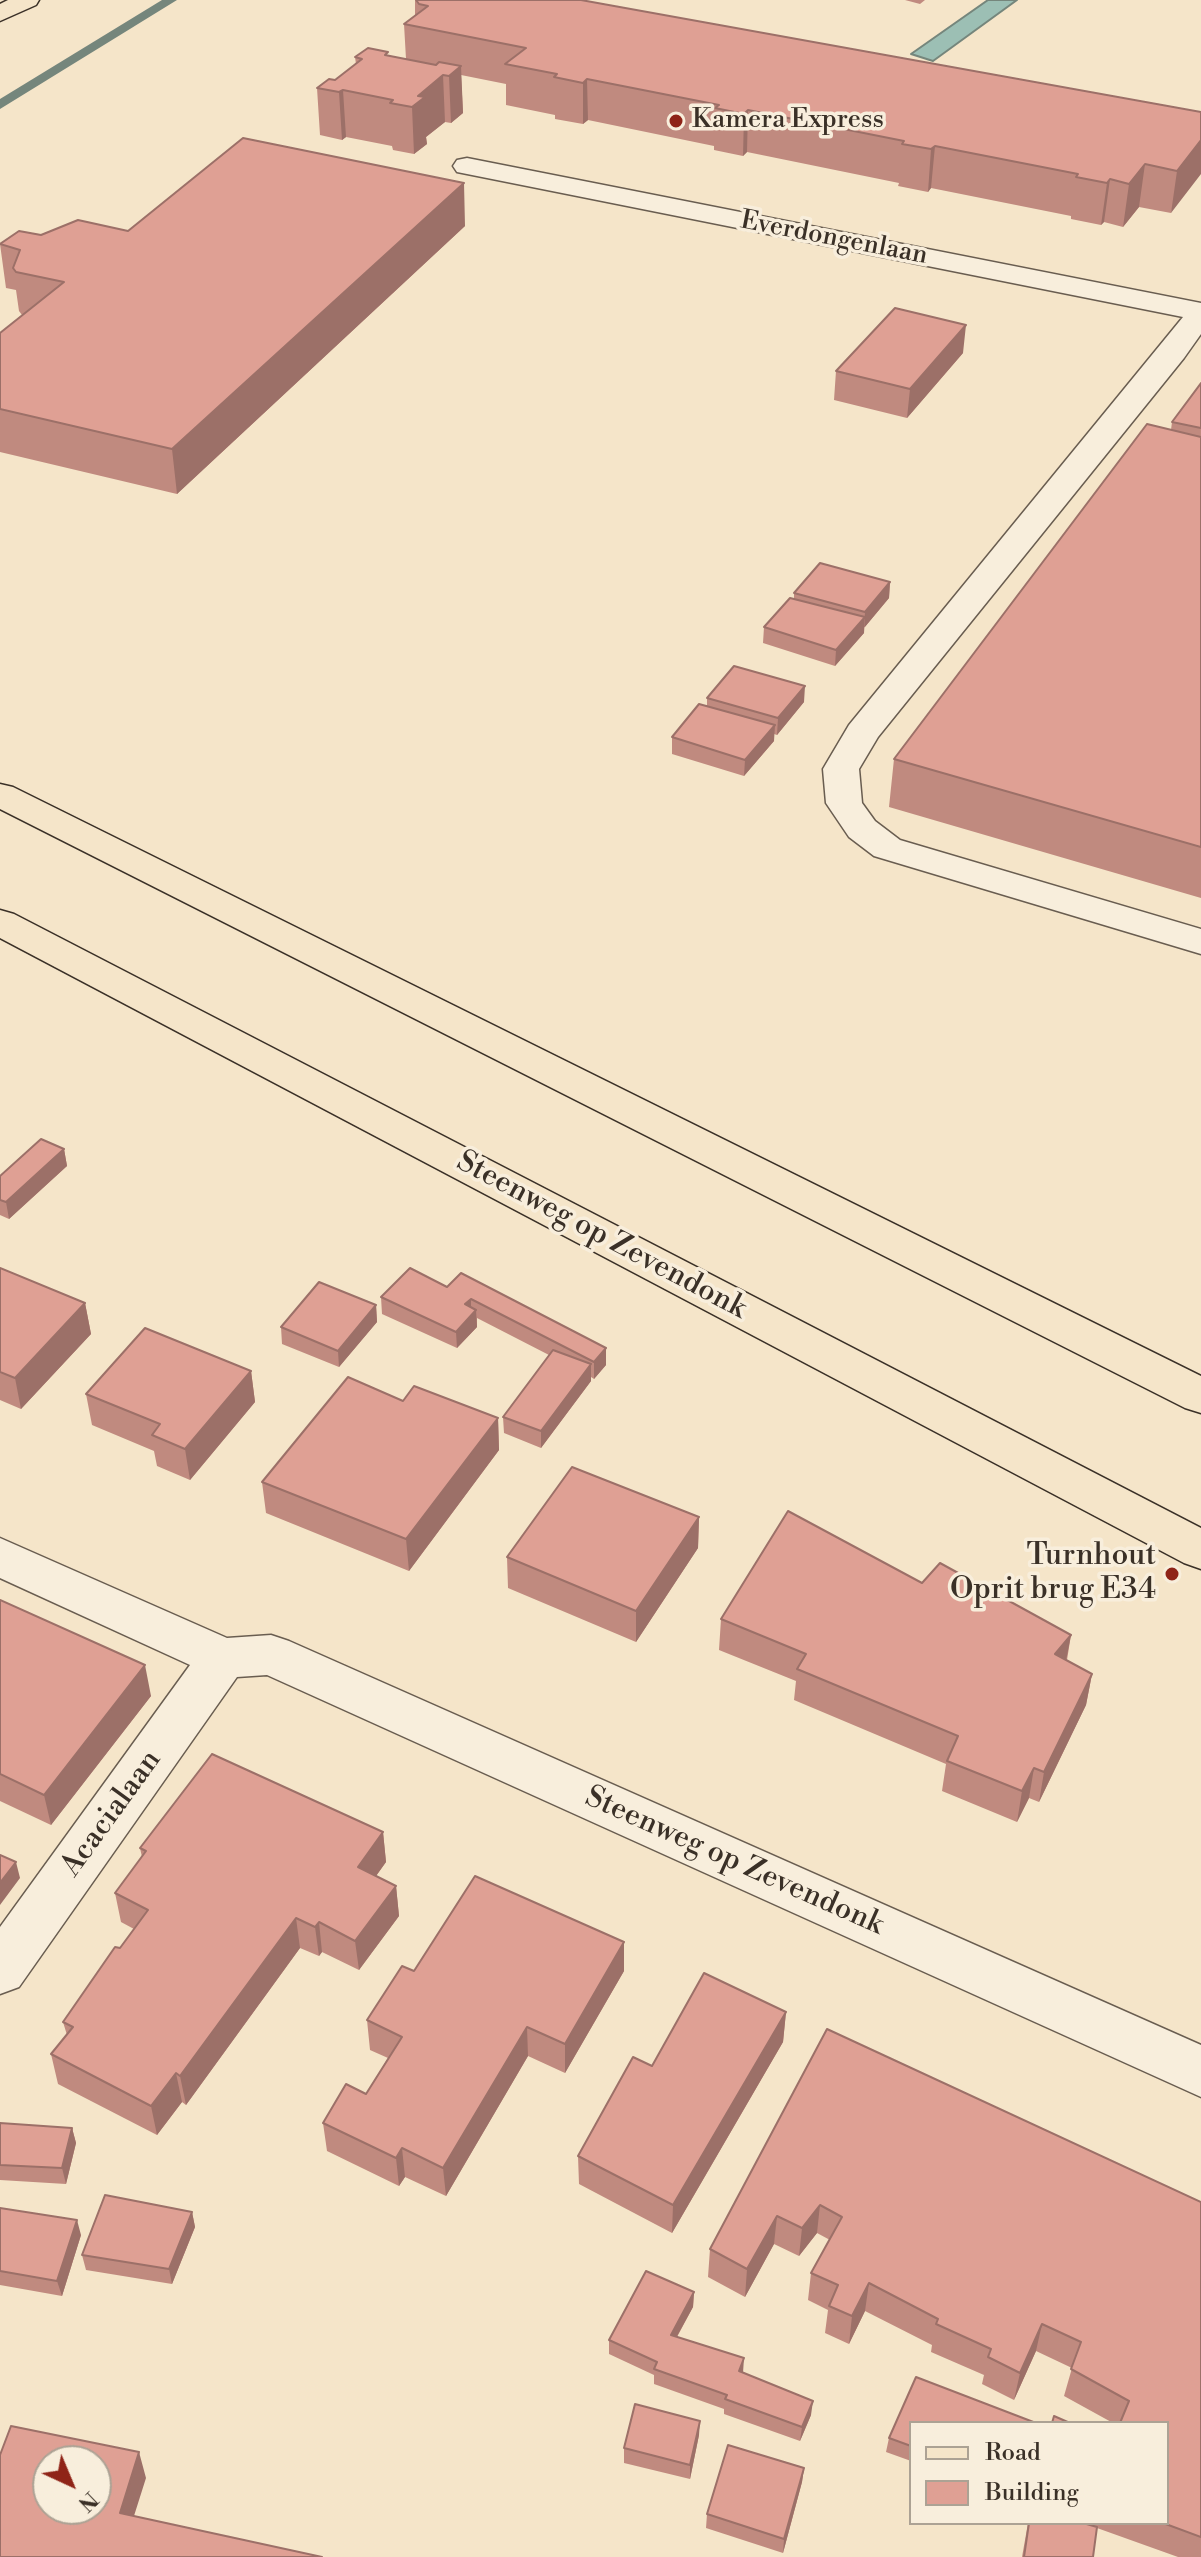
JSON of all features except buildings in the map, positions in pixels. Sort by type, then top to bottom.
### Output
[{"type":"main road","points":[[0,14],[27,0]]},
{"type":"main road","points":[[0,795],[1201,1396]]},
{"type":"main road","name":"Steenweg op Zevendonk","points":[[0,922],[1201,1550]]},
{"type":"street","name":"Everdongenlaan","points":[[467,166],[1201,313]]},
{"type":"street","points":[[1201,313],[1163,364],[862,733],[841,769],[844,803],[862,829],[887,848],[1201,942]]},
{"type":"street","name":"Steenweg op Zevendonk","points":[[0,1557],[223,1658],[271,1655],[1201,2072]]},
{"type":"street","name":"Acacialaan","points":[[0,1970],[223,1658]]},
{"type":"water","points":[[988,0],[1017,0],[933,61],[911,54]]},
{"type":"waterway","points":[[0,105],[171,0]]},
{"type":"place","name":"Kamera Express","points":[[676,121]]},
{"type":"place","name":"Turnhout Oprit brug E34","points":[[1172,1574]]}]
